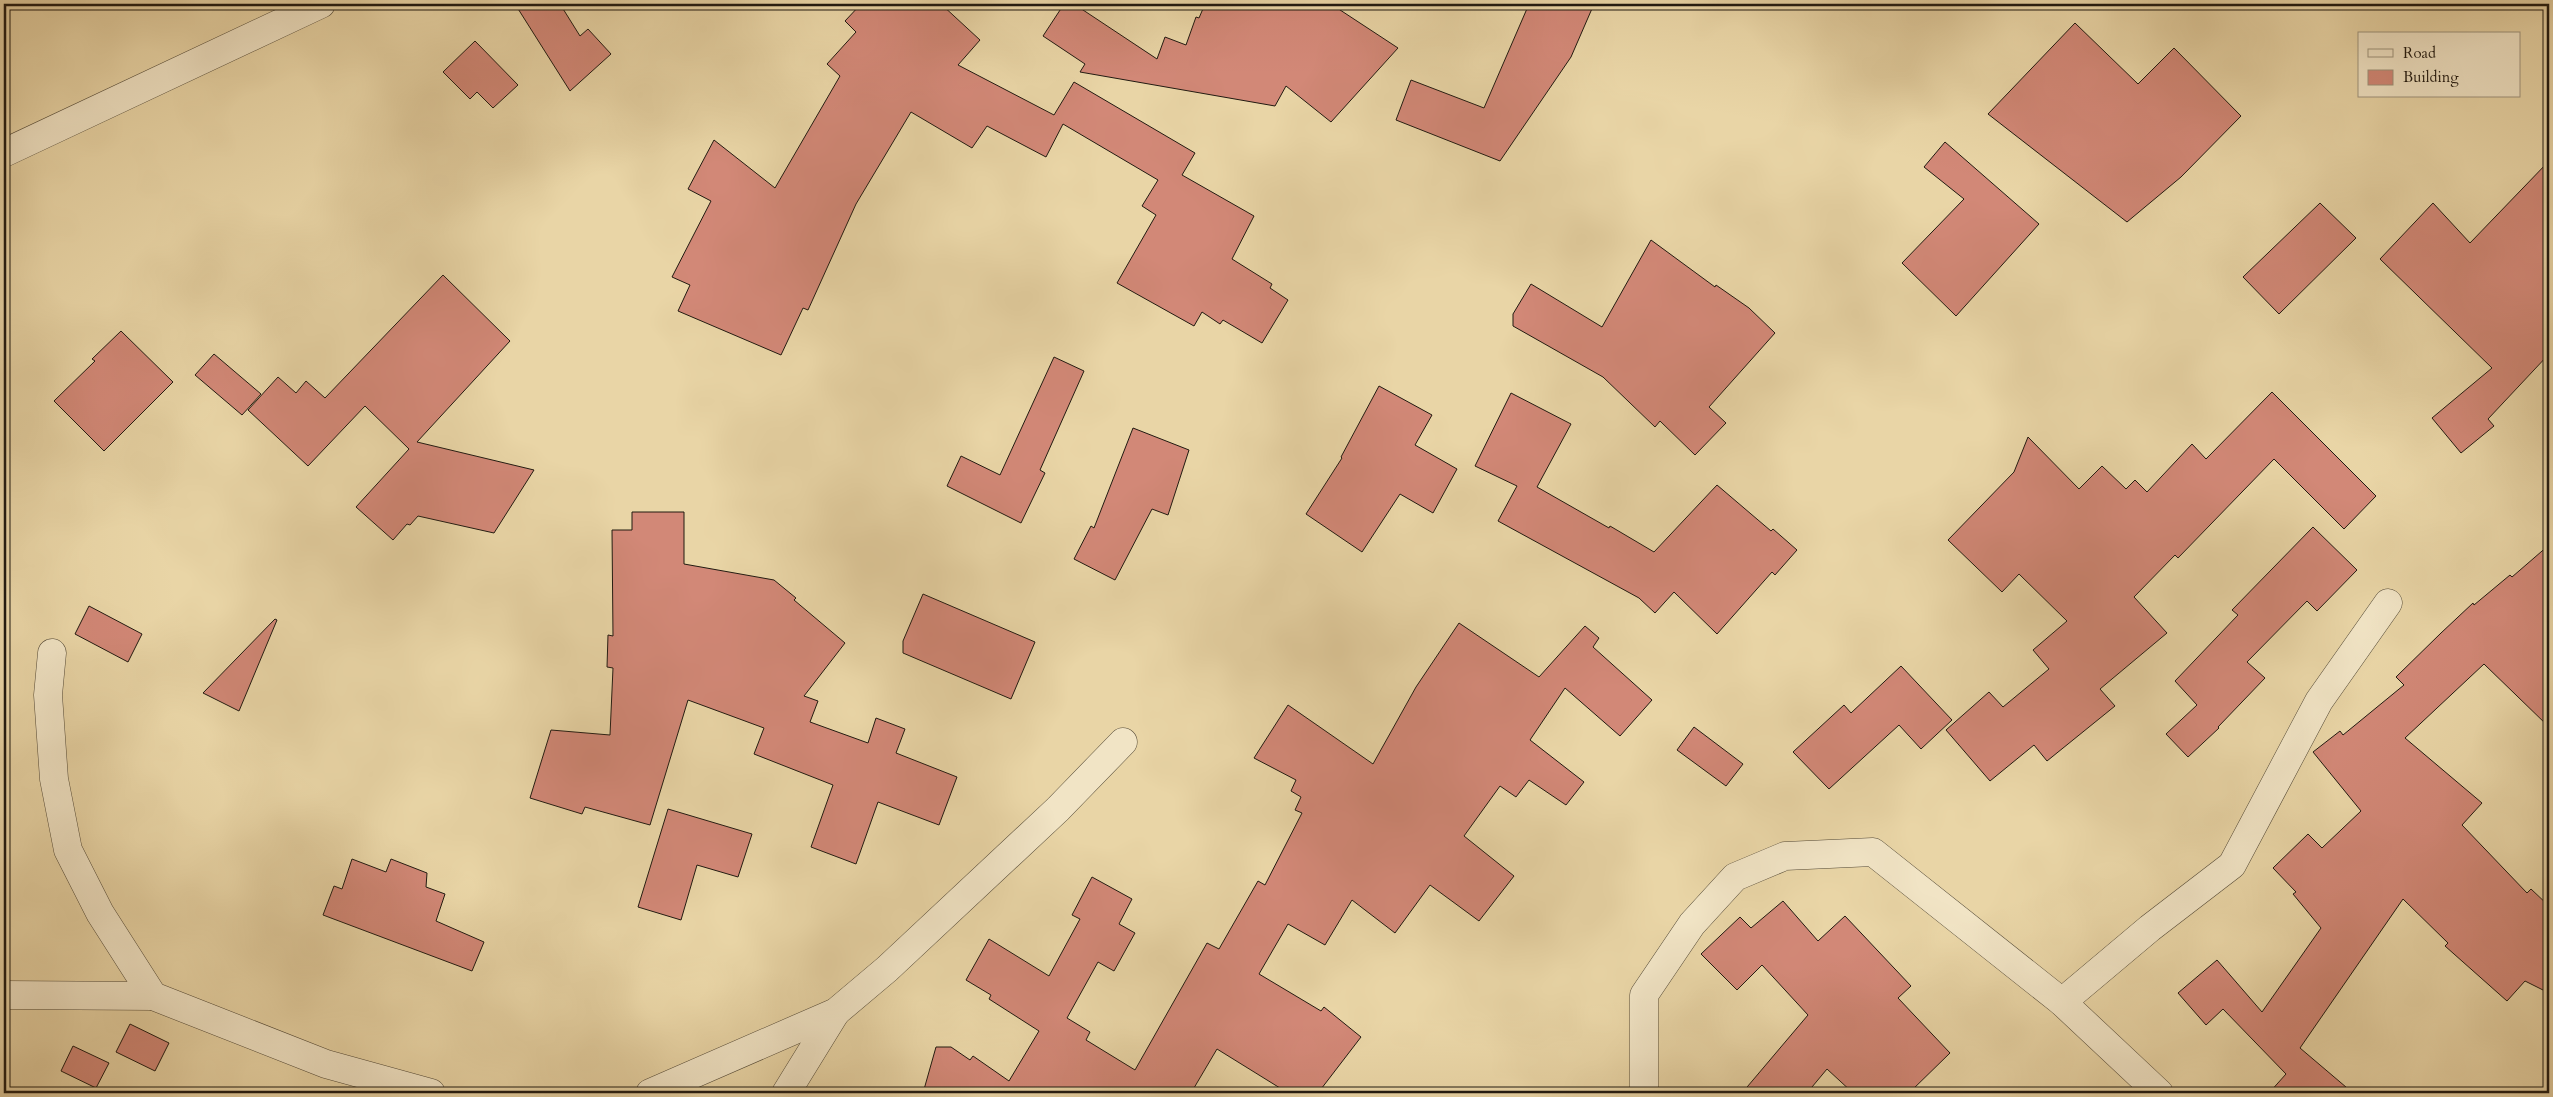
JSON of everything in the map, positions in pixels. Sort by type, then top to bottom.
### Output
[{"type":"street","points":[[4,153],[321,4]]},
{"type":"street","points":[[2062,1002],[2143,934],[2232,865],[2319,701],[2388,603]]},
{"type":"street","points":[[52,653],[48,695],[54,779],[68,850],[100,913],[153,996]]},
{"type":"street","points":[[650,1093],[836,1012],[887,969],[1058,809],[1123,742]]},
{"type":"street","points":[[1644,1093],[1644,995],[1692,924],[1735,877],[1785,856],[1872,852],[2062,1002],[2158,1093]]},
{"type":"street","points":[[4,995],[153,996],[326,1064],[431,1093]]},
{"type":"street","points":[[786,1093],[815,1050],[836,1012]]},
{"type":"street","points":[[810,1093],[815,1050]]},
{"type":"building","points":[[515,4],[560,4],[580,36],[588,29],[611,54],[570,91]]},
{"type":"building","points":[[861,4],[941,4],[980,40],[958,65],[1054,115],[1074,82],[1195,153],[1182,175],[1254,216],[1232,259],[1272,284],[1270,288],[1288,300],[1262,343],[1223,320],[1220,324],[1202,312],[1194,326],[1117,283],[1156,215],[1142,206],[1158,180],[1063,124],[1046,157],[987,126],[972,148],[911,112],[856,204],[808,310],[803,308],[781,355],[678,311],[690,285],[672,277],[711,201],[688,189],[714,140],[775,188],[840,76],[827,64],[856,32],[845,21]]},
{"type":"building","points":[[1064,4],[1074,4],[1157,59],[1165,37],[1186,45],[1196,17],[1199,18],[1205,4],[1331,4],[1398,48],[1331,122],[1286,86],[1275,106],[1080,72],[1085,64],[1043,36]]},
{"type":"building","points":[[1529,4],[1594,4],[1571,57],[1500,161],[1396,120],[1411,80],[1484,108]]},
{"type":"building","points":[[2075,23],[2138,84],[2174,48],[2241,116],[2181,177],[2127,222],[1988,114]]},
{"type":"building","points":[[475,41],[518,85],[493,108],[477,92],[470,99],[443,72]]},
{"type":"building","points":[[1945,142],[2039,224],[1956,316],[1902,263],[1964,199],[1924,167]]},
{"type":"building","points":[[2549,161],[2549,354],[2488,419],[2494,426],[2461,453],[2432,418],[2492,368],[2380,259],[2433,203],[2470,243]]},
{"type":"building","points":[[2320,203],[2356,238],[2279,314],[2243,277]]},
{"type":"building","points":[[1651,240],[1715,287],[1716,285],[1749,308],[1775,333],[1709,407],[1726,423],[1695,455],[1660,421],[1655,427],[1603,377],[1513,326],[1513,314],[1531,284],[1602,327]]},
{"type":"building","points":[[443,275],[510,341],[417,442],[534,470],[494,533],[418,516],[410,525],[407,524],[393,540],[356,507],[409,449],[365,406],[308,466],[248,410],[278,377],[296,393],[306,381],[325,398]]},
{"type":"building","points":[[121,331],[173,382],[104,451],[54,401],[95,361],[92,359]]},
{"type":"building","points":[[214,354],[261,394],[242,415],[195,375]]},
{"type":"building","points":[[1054,357],[1084,371],[1040,470],[1045,473],[1021,523],[947,486],[961,456],[1000,475]]},
{"type":"building","points":[[1379,386],[1432,415],[1415,445],[1457,469],[1433,513],[1400,494],[1362,552],[1306,514],[1342,458]]},
{"type":"building","points":[[2272,392],[2376,496],[2344,529],[2274,459],[2178,558],[2175,555],[2134,597],[2167,633],[2100,689],[2115,706],[2047,761],[2034,745],[1990,781],[1946,730],[1989,692],[2003,707],[2049,669],[2033,650],[2067,621],[2019,574],[2002,592],[1948,540],[2014,472],[2028,437],[2079,489],[2102,466],[2126,489],[2135,480],[2147,492],[2192,444],[2206,459]]},
{"type":"building","points":[[1511,393],[1571,424],[1537,487],[1609,528],[1610,526],[1654,552],[1717,485],[1771,531],[1773,529],[1797,550],[1775,575],[1772,572],[1717,634],[1674,592],[1655,613],[1639,598],[1498,521],[1517,486],[1475,466]]},
{"type":"building","points":[[1133,428],[1189,450],[1168,515],[1152,509],[1115,580],[1074,559],[1091,526],[1094,528]]},
{"type":"building","points":[[632,512],[684,512],[684,564],[774,580],[796,598],[794,600],[845,643],[804,696],[818,701],[810,722],[868,743],[876,718],[905,729],[896,753],[957,777],[939,825],[878,802],[856,864],[811,847],[833,785],[754,754],[764,728],[688,700],[650,825],[585,807],[582,814],[530,798],[551,730],[610,735],[613,668],[607,667],[608,635],[613,636],[612,530],[632,530]]},
{"type":"building","points":[[2313,527],[2357,570],[2317,611],[2307,601],[2247,662],[2265,678],[2219,728],[2188,757],[2166,734],[2197,705],[2175,681],[2238,615],[2232,610]]},
{"type":"building","points":[[2549,545],[2549,727],[2484,664],[2405,738],[2482,803],[2462,825],[2527,893],[2531,889],[2549,906],[2549,993],[2525,981],[2507,1001],[2445,946],[2448,943],[2403,899],[2300,1048],[2353,1093],[2269,1093],[2286,1074],[2223,1009],[2206,1025],[2178,993],[2217,960],[2262,1012],[2321,928],[2293,894],[2296,892],[2273,868],[2308,834],[2322,848],[2361,811],[2313,752],[2340,731],[2343,735],[2404,685],[2396,677],[2441,633],[2473,603],[2474,605],[2510,575],[2512,577]]},
{"type":"building","points":[[923,594],[1035,642],[1011,699],[903,653],[903,641]]},
{"type":"building","points":[[89,606],[142,634],[128,662],[75,634]]},
{"type":"building","points":[[275,619],[277,620],[239,711],[203,693]]},
{"type":"building","points":[[1459,623],[1539,677],[1585,626],[1599,638],[1593,647],[1652,700],[1620,736],[1565,688],[1530,740],[1584,782],[1566,805],[1529,780],[1516,797],[1500,786],[1464,836],[1514,876],[1479,921],[1430,885],[1395,933],[1352,900],[1325,945],[1288,924],[1259,974],[1321,1011],[1324,1007],[1361,1037],[1318,1093],[1288,1093],[1217,1049],[1191,1093],[923,1093],[936,1047],[951,1047],[970,1060],[973,1056],[1009,1081],[1039,1031],[989,999],[991,995],[966,980],[989,939],[1049,976],[1080,919],[1072,915],[1092,877],[1132,899],[1119,924],[1135,933],[1114,971],[1098,962],[1067,1018],[1090,1032],[1086,1040],[1135,1070],[1207,943],[1219,949],[1258,881],[1265,885],[1302,813],[1295,810],[1301,797],[1291,791],[1296,780],[1254,758],[1288,705],[1373,764],[1416,687]]},
{"type":"building","points":[[1901,666],[1952,720],[1921,749],[1899,725],[1829,789],[1793,752],[1844,705],[1851,713]]},
{"type":"building","points":[[1694,727],[1743,764],[1726,786],[1677,750]]},
{"type":"building","points":[[668,809],[752,834],[738,877],[697,865],[681,920],[638,907]]},
{"type":"building","points":[[352,859],[386,872],[391,859],[427,873],[426,887],[445,894],[436,921],[484,942],[472,971],[323,915],[334,886],[342,889]]},
{"type":"building","points":[[1783,901],[1818,941],[1845,916],[1911,986],[1898,998],[1950,1053],[1909,1093],[1853,1093],[1827,1069],[1807,1093],[1742,1093],[1808,1015],[1762,965],[1737,990],[1701,954],[1740,917],[1751,928]]},
{"type":"building","points":[[130,1024],[169,1043],[155,1071],[116,1052]]},
{"type":"building","points":[[73,1046],[109,1063],[96,1088],[61,1071]]}]
